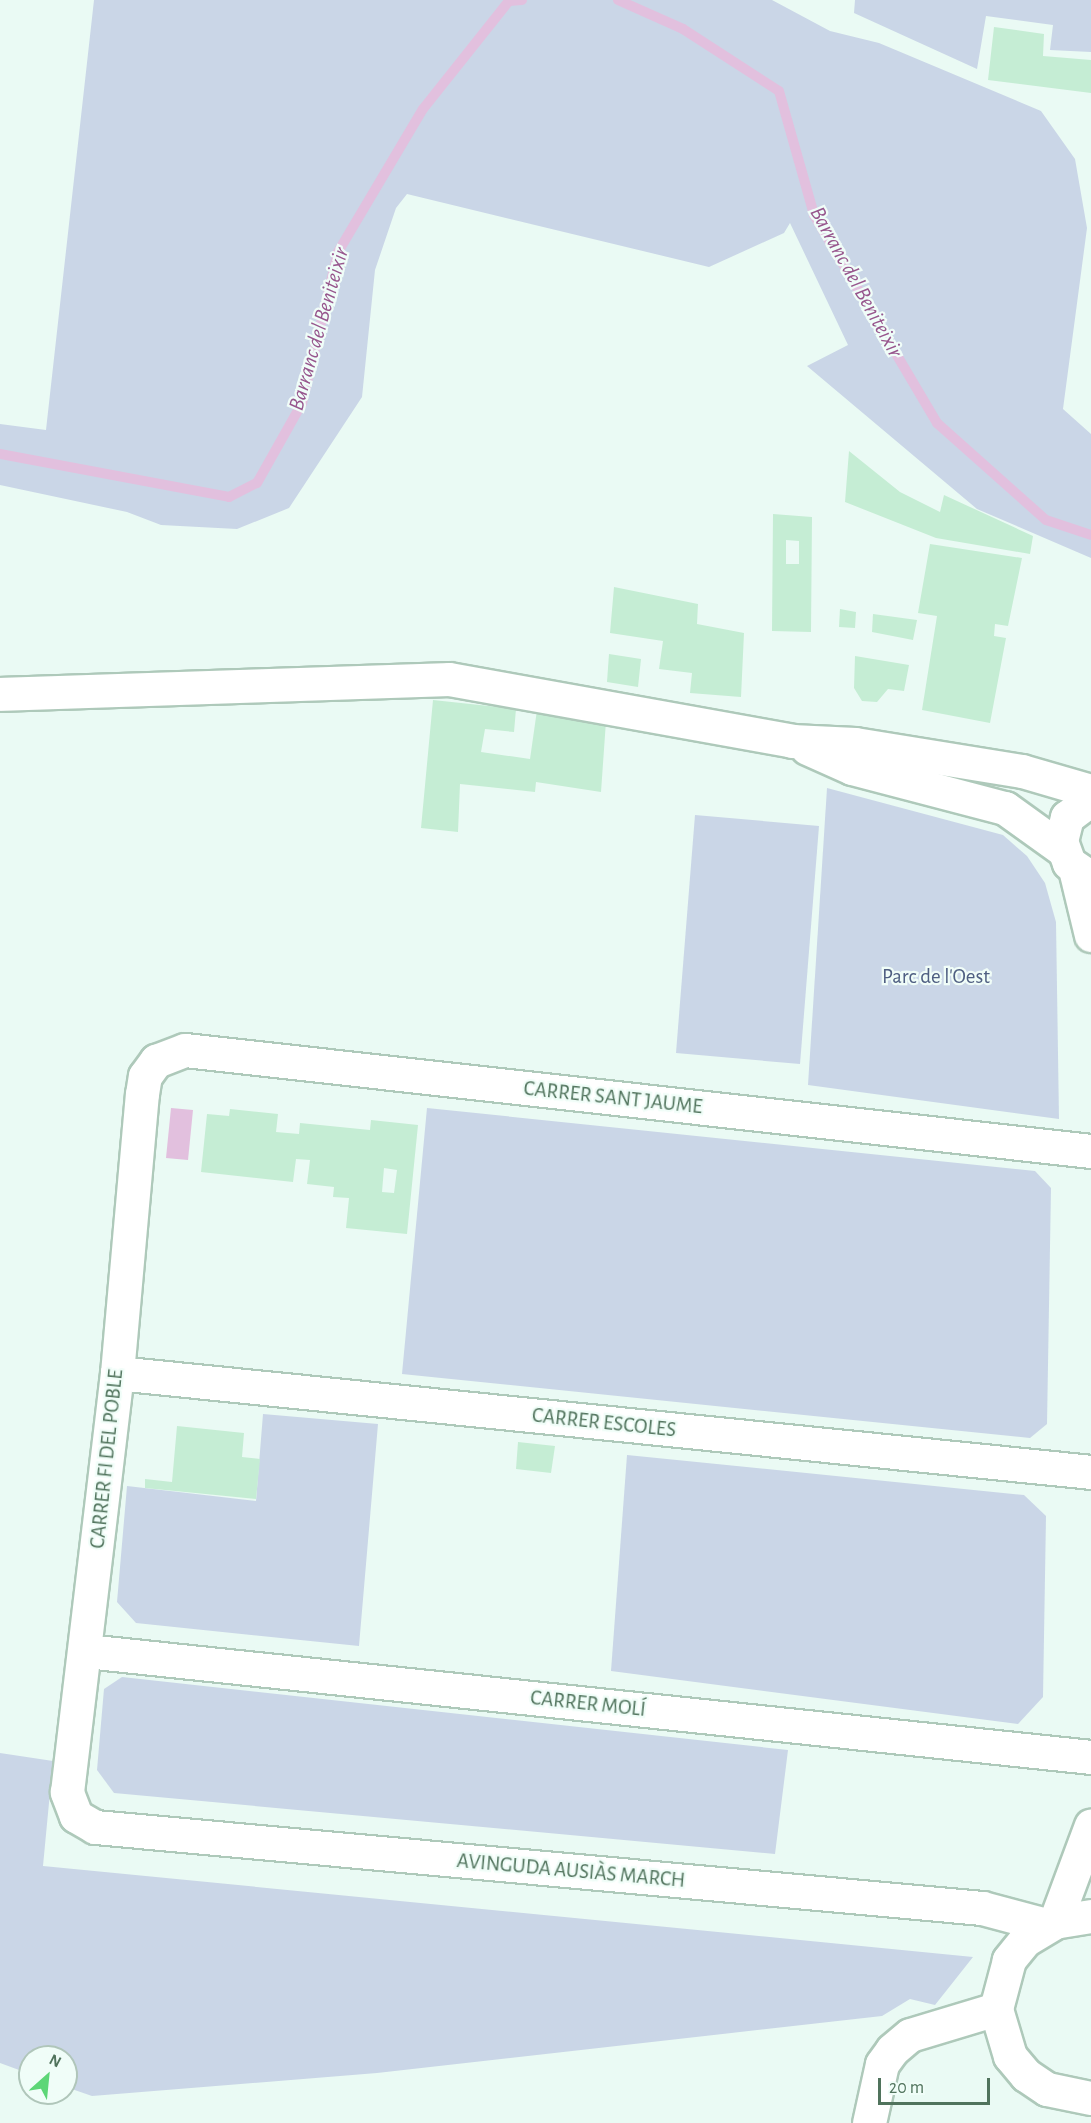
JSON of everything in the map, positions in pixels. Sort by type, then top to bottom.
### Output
[{"type":"street","points":[[0,694],[449,679],[792,741],[855,744],[1022,771],[1091,791]]},
{"type":"street","points":[[792,741],[852,768],[1005,808],[1076,865]]},
{"type":"street","points":[[1091,799],[1067,817],[1091,935]]},
{"type":"street","name":"CARRER SANT JAUME","points":[[145,1076],[156,1061],[185,1050],[1091,1151]]},
{"type":"street","name":"CARRER FI DEL POBLE","points":[[95,1827],[76,1816],[66,1792],[86,1651],[117,1373],[145,1076]]},
{"type":"street","name":"CARRER ESCOLES","points":[[117,1373],[1091,1472]]},
{"type":"street","name":"CARRER MOLÍ","points":[[86,1651],[1091,1757]]},
{"type":"street","points":[[1091,1825],[1050,1924],[1009,1960],[996,2009],[1000,2033],[1026,2075],[1047,2089],[1091,2098]]},
{"type":"street","name":"AVINGUDA AUSIÀS MARCH","points":[[95,1827],[982,1908],[1050,1924]]},
{"type":"street","points":[[1050,1924],[1091,1916]]},
{"type":"street","points":[[869,2123],[882,2064],[892,2050],[910,2035],[996,2009]]},
{"type":"green space","points":[[94,0],[772,0],[830,31],[879,43],[1041,111],[1075,159],[1087,228],[1063,409],[1091,434],[1091,558],[977,509],[807,366],[848,345],[790,223],[784,233],[709,267],[407,194],[396,208],[375,270],[362,397],[289,508],[237,529],[161,525],[127,512],[0,485],[0,424],[46,430]]},
{"type":"green space","points":[[855,0],[1091,0],[1091,52],[1050,50],[1053,25],[986,16],[977,69],[854,13]]},
{"type":"green space","name":"Parc de l'Oest","points":[[827,788],[1003,835],[1027,856],[1045,883],[1056,922],[1059,1119],[808,1085]]},
{"type":"green space","points":[[695,815],[819,826],[800,1064],[676,1053]]},
{"type":"green space","points":[[427,1108],[1035,1171],[1051,1188],[1047,1424],[1030,1438],[402,1374]]},
{"type":"green space","points":[[263,1414],[378,1424],[359,1646],[136,1623],[117,1602],[127,1486],[256,1501]]},
{"type":"green space","points":[[627,1455],[1024,1495],[1046,1516],[1043,1697],[1018,1724],[611,1671]]},
{"type":"green space","points":[[122,1677],[788,1750],[775,1854],[114,1793],[97,1770],[104,1689]]},
{"type":"green space","points":[[0,1753],[53,1761],[43,1866],[973,1957],[935,2005],[910,1999],[882,2016],[377,2073],[92,2096],[78,2091],[78,2045],[18,2045],[18,2070],[0,2063]]},
{"type":"shaded area","points":[[171,1108],[193,1110],[188,1160],[166,1158]]},
{"type":"building","points":[[994,27],[1044,34],[1043,56],[1091,60],[1091,93],[988,80]]},
{"type":"building","points":[[849,451],[900,492],[940,512],[944,495],[1033,536],[1030,554],[936,538],[845,502]]},
{"type":"building","points":[[773,514],[812,517],[811,632],[772,631]],"holes":[[[786,540],[799,541],[799,564],[786,564]]]},
{"type":"building","points":[[930,544],[1022,558],[1008,626],[995,624],[994,636],[1006,638],[990,723],[922,710],[937,616],[918,613]]},
{"type":"building","points":[[614,587],[698,604],[697,624],[744,633],[741,697],[690,693],[692,673],[659,669],[663,641],[610,633]]},
{"type":"building","points":[[840,609],[856,612],[855,628],[839,627]]},
{"type":"building","points":[[873,614],[917,620],[913,640],[872,632]]},
{"type":"building","points":[[609,654],[641,659],[638,687],[607,682]]},
{"type":"building","points":[[855,656],[909,665],[904,691],[888,689],[877,702],[862,701],[854,688]]},
{"type":"building","points":[[433,700],[516,709],[514,732],[485,729],[481,752],[530,759],[537,710],[606,721],[601,792],[536,782],[535,792],[460,784],[458,832],[421,828]]},
{"type":"building","points":[[230,1109],[278,1114],[276,1132],[299,1134],[300,1123],[370,1130],[371,1120],[418,1125],[407,1234],[346,1228],[349,1198],[333,1197],[334,1187],[307,1184],[310,1160],[296,1159],[293,1182],[201,1172],[207,1114],[229,1116]],"holes":[[[384,1168],[397,1170],[394,1193],[382,1192]]]},
{"type":"building","points":[[177,1426],[244,1433],[242,1457],[260,1459],[256,1499],[145,1488],[145,1479],[172,1482]]},
{"type":"building","points":[[518,1442],[555,1446],[551,1473],[516,1469]]},
{"type":"waterway","name":"Barranc del Beniteixir","points":[[0,454],[229,497],[257,483],[302,403],[338,252],[423,109],[509,1],[522,0]]},
{"type":"waterway","name":"Barranc del Beniteixir","points":[[618,0],[683,29],[779,91],[814,215],[937,423],[1046,520],[1091,535]]}]
